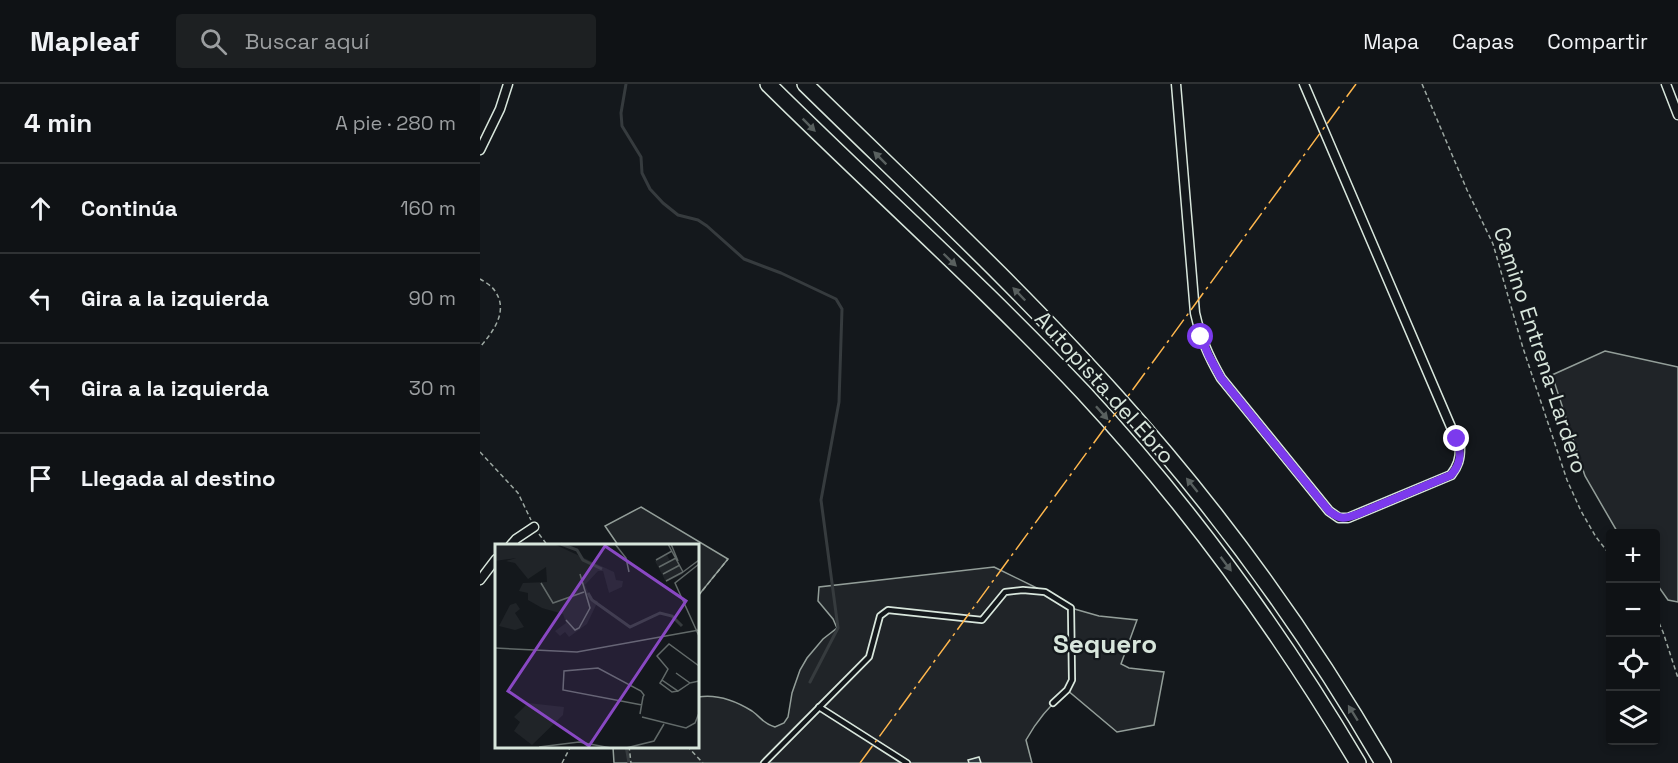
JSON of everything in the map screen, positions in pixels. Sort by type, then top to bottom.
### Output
[{"type":"highway","name":"Autopista del Ebro","points":[[768,84],[995,302],[1068,376],[1116,429],[1190,516],[1273,627],[1358,763]]},
{"type":"highway","name":"Autopista del Ebro","points":[[805,84],[1004,279],[1113,393],[1162,450],[1233,536],[1274,591],[1337,686],[1383,763]]},
{"type":"street","points":[[480,150],[496,117],[508,84]]},
{"type":"street","points":[[1176,84],[1195,313],[1201,337],[1221,378],[1329,511],[1339,518],[1348,518],[1451,475],[1460,459],[1460,448],[1304,84]]},
{"type":"street","points":[[1666,84],[1678,116]]},
{"type":"street","points":[[512,544],[534,527]]},
{"type":"street","points":[[480,580],[495,561]]},
{"type":"lane","points":[[764,763],[869,657],[880,616],[888,610],[982,620],[1005,592],[1023,590],[1046,592],[1071,608],[1072,680],[1067,690],[1053,703]]},
{"type":"lane","points":[[819,707],[907,763]]},
{"type":"path","name":"Camino Entrena-Lardero","points":[[1422,84],[1467,190],[1493,244],[1523,348],[1567,480],[1581,511],[1606,549]]},
{"type":"path","points":[[480,279],[495,290],[501,306],[497,325],[480,347]]},
{"type":"path","points":[[480,452],[518,493],[534,527],[547,544]]},
{"type":"path","points":[[699,595],[728,559]]},
{"type":"path","points":[[1660,625],[1678,678]]},
{"type":"path","points":[[562,763],[570,748]]},
{"type":"path","points":[[629,748],[631,763]]},
{"type":"path","points":[[688,748],[703,763]]},
{"type":"shaded area","points":[[1605,351],[1678,367],[1678,602],[1668,600],[1660,589],[1660,529],[1616,529],[1585,476],[1552,375]]},
{"type":"shaded area","points":[[641,507],[728,559],[699,595],[699,544],[617,544],[605,526]]},
{"type":"shaded area","points":[[994,567],[1045,592],[1071,608],[1099,616],[1137,620],[1121,664],[1129,668],[1164,672],[1154,725],[1117,732],[1067,690],[1044,713],[1026,740],[1032,763],[614,763],[613,748],[699,748],[699,697],[719,697],[733,701],[775,727],[784,723],[788,717],[792,693],[800,670],[823,639],[837,628],[833,619],[818,601],[819,587]]},
{"type":"building","points":[[979,757],[981,763],[969,763],[968,760]]},
{"type":"waterway","points":[[626,84],[621,113],[622,126],[641,157],[642,173],[650,189],[663,203],[678,215],[698,220],[707,226],[744,259],[781,273],[836,299],[842,309],[839,402],[821,500],[838,628],[810,682]]},
{"type":"waterway","points":[[626,748],[629,763]]},
{"type":"power","points":[[860,763],[1356,84]]},
{"type":"district","name":"Sequero","points":[[1105,644]]},
{"type":"route","points":[[1201,337],[1221,378],[1329,511],[1339,518],[1348,518],[1451,475],[1460,459],[1457,439]]}]
